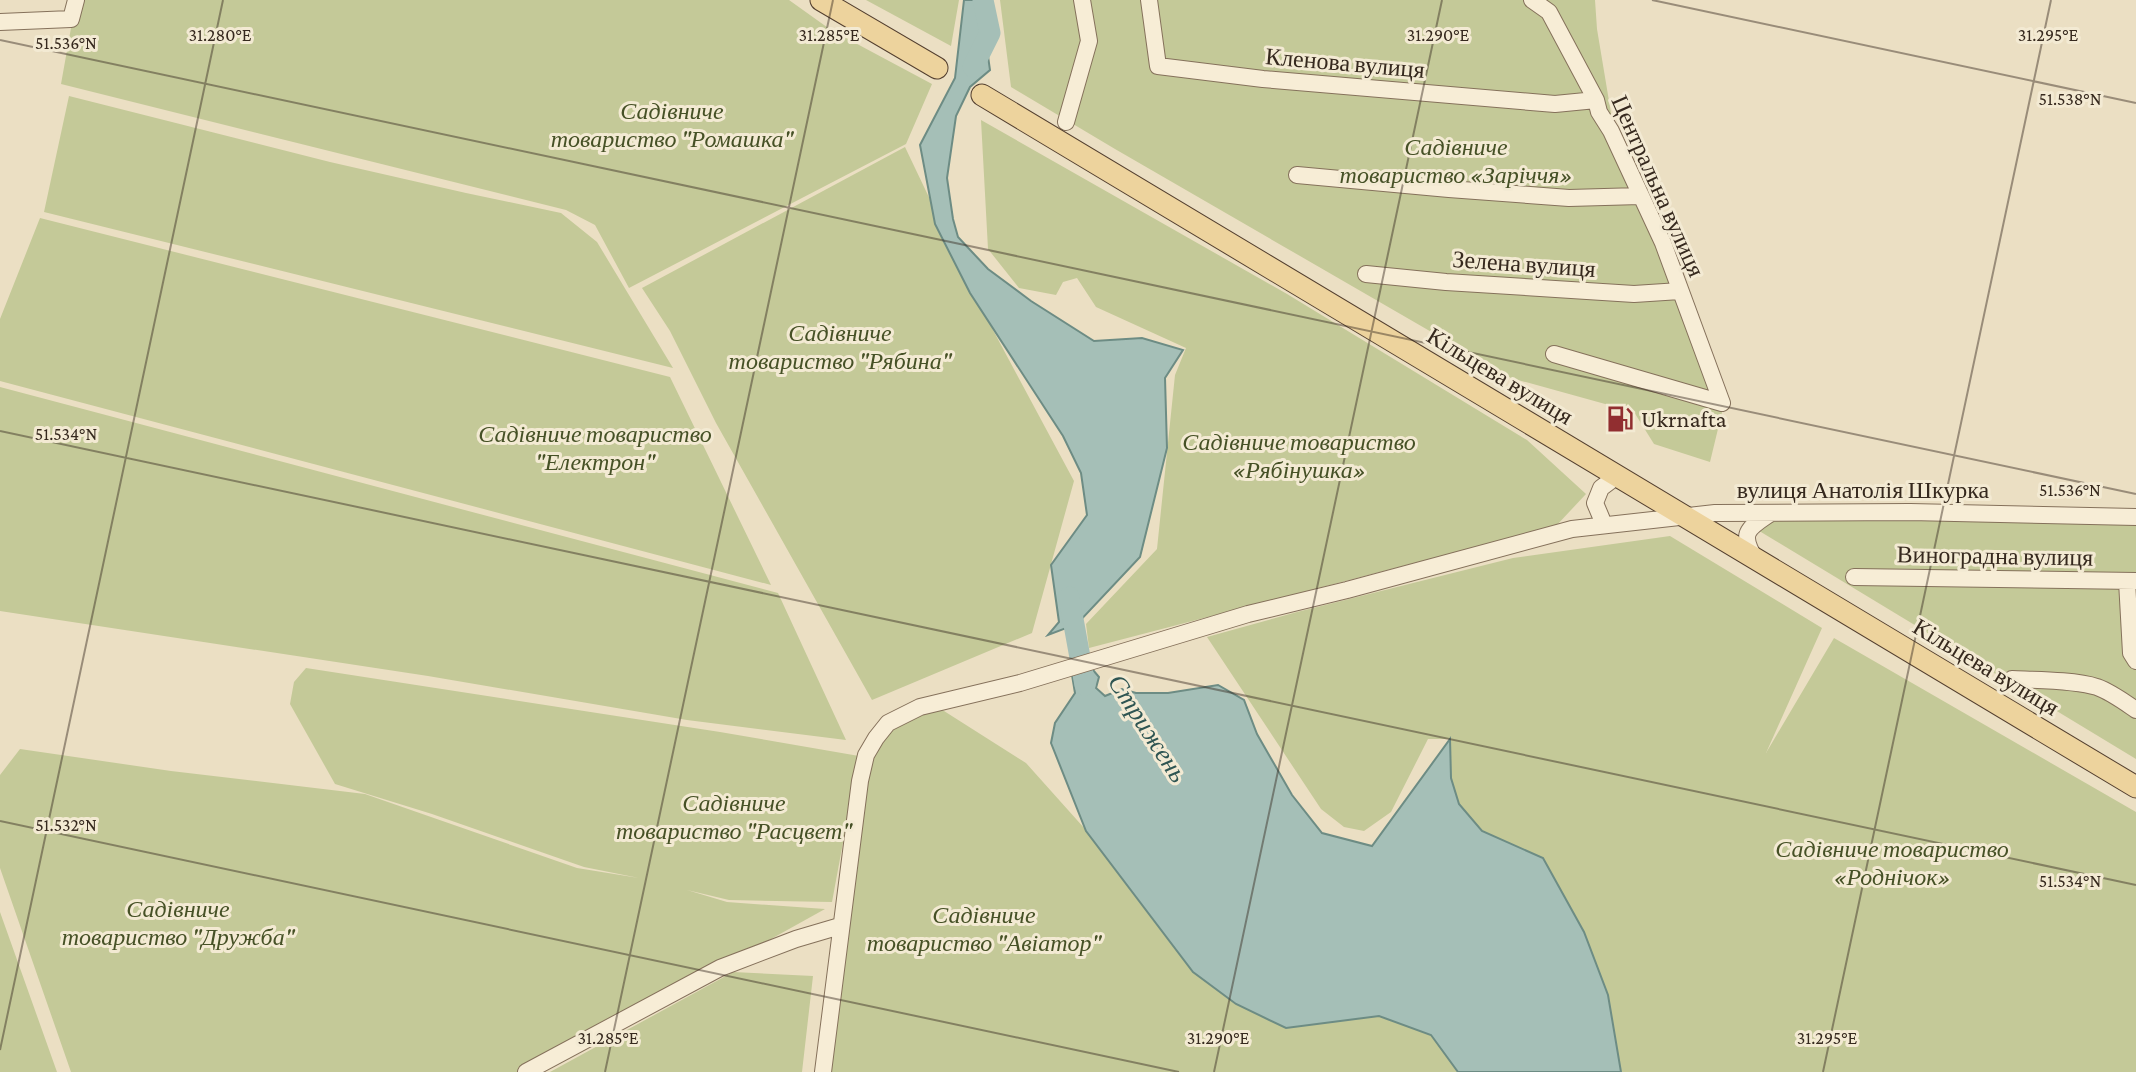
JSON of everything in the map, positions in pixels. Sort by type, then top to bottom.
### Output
[{"type":"main road","points":[[821,0],[937,68]]},
{"type":"main road","name":"Кільцева вулиця","points":[[982,95],[2136,787]]},
{"type":"street","points":[[0,22],[71,19],[76,0]]},
{"type":"street","points":[[1066,122],[1089,41],[1082,0]]},
{"type":"street","name":"Кленова вулиця","points":[[1149,0],[1158,66],[1263,79],[1555,104],[1596,100]]},
{"type":"street","name":"Центральна вулиця","points":[[1532,0],[1549,12],[1611,131],[1663,243],[1722,403],[1554,354]]},
{"type":"street","points":[[1297,175],[1569,198],[1640,196]]},
{"type":"street","name":"Зелена вулиця","points":[[1366,274],[1634,294],[1680,291]]},
{"type":"street","points":[[1572,528],[1595,503],[1601,488],[1617,476]]},
{"type":"street","points":[[1595,503],[1602,522],[1606,523]]},
{"type":"street","points":[[1764,565],[1755,559],[1747,538],[1751,526],[1772,512]]},
{"type":"street","name":"вулиця Анатолія Шкурка","points":[[822,1072],[860,780],[866,755],[888,723],[920,707],[1020,683],[1248,614],[1347,590],[1572,528],[1716,513],[1910,512],[2136,517]]},
{"type":"street","name":"Виноградна вулиця","points":[[1854,577],[2131,581]]},
{"type":"street","points":[[2131,581],[2132,653],[2136,661]]},
{"type":"street","points":[[2012,679],[2095,686],[2136,710]]},
{"type":"street","points":[[526,1072],[720,968],[840,926]]},
{"type":"green space","name":"Садівниче товариство \"Ромашка\"","points":[[76,0],[789,0],[831,30],[932,84],[906,144],[629,288],[595,225],[566,210],[61,84]]},
{"type":"green space","points":[[866,0],[959,0],[951,46]]},
{"type":"green space","name":"Садівниче товариство «Заріччя»","points":[[1000,0],[1595,0],[1597,29],[1614,131],[1724,404],[1710,462],[1654,444],[1634,412],[1511,378],[1011,87]]},
{"type":"green space","points":[[69,96],[330,162],[561,213],[597,242],[673,368],[44,212]]},
{"type":"green space","name":"Садівниче товариство «Рябінушка»","points":[[981,120],[1287,294],[1527,440],[1586,494],[1556,526],[1089,648],[1086,624],[1157,549],[1175,375],[1186,348],[1096,307],[1077,278],[1063,282],[1056,295],[1019,288],[988,249]]},
{"type":"green space","name":"Садівниче товариство \"Рябина\"","points":[[905,147],[986,317],[1074,481],[1032,633],[872,700],[716,423],[670,331],[642,288]]},
{"type":"green space","name":"Садівниче товариство \"Електрон\"","points":[[40,218],[670,377],[771,585],[0,381],[0,319]]},
{"type":"green space","points":[[0,387],[778,593],[846,740],[687,720],[428,676],[0,611]]},
{"type":"green space","points":[[1772,512],[2136,518],[2136,759],[1751,526]]},
{"type":"green space","name":"Садівниче товариство «Роднічок»","points":[[1670,536],[1822,628],[1766,753],[1834,638],[2136,812],[2136,1072],[1621,1072],[1608,995],[1584,932],[1543,858],[1482,831],[1459,804],[1451,778],[1449,739],[1428,739],[1391,812],[1364,831],[1344,827],[1321,809],[1207,637],[1513,558]]},
{"type":"green space","name":"Садівниче товариство \"Дружба\"","points":[[306,668],[859,756],[832,902],[729,900],[687,890],[727,902],[825,909],[523,1072],[71,1072],[0,868],[0,775],[20,749],[171,771],[365,794],[577,868],[639,878],[584,867],[432,814],[335,784],[290,704],[294,682]]},
{"type":"green space","name":"Садівниче товариство \"Авіатор\"","points":[[933,704],[1026,763],[1195,952],[1419,1015],[1464,1072],[823,1072],[840,926],[876,738]]},
{"type":"green space","points":[[0,912],[57,1072],[0,1072]]},
{"type":"green space","points":[[733,972],[813,976],[802,1072],[550,1072]]},
{"type":"water","points":[[964,0],[980,0],[990,70],[970,87],[956,116],[947,178],[958,237],[988,269],[1031,301],[1094,341],[1142,338],[1183,350],[1165,378],[1167,448],[1140,557],[1077,624],[1048,635],[1059,622],[1051,565],[1087,515],[1081,473],[1063,436],[970,293],[935,224],[920,145],[955,78]]},
{"type":"water","points":[[1093,670],[1099,677],[1096,688],[1105,696],[1122,689],[1136,693],[1168,693],[1218,685],[1244,700],[1257,734],[1292,795],[1322,833],[1372,846],[1450,739],[1451,778],[1459,804],[1482,831],[1543,858],[1584,932],[1608,995],[1621,1072],[1458,1072],[1431,1035],[1379,1016],[1286,1028],[1236,1004],[1193,972],[1086,831],[1051,743],[1055,723],[1075,693],[1072,675]]},
{"type":"waterway","name":"Стрижень","points":[[973,67],[990,33],[983,0]]},
{"type":"waterway","name":"Стрижень","points":[[1069,597],[1085,685]]},
{"type":"place","name":"Ukrnafta","points":[[1620,419]]},
{"type":"park label","name":"Садівниче товариство \"Расцвет\"","points":[[734,817]]}]
